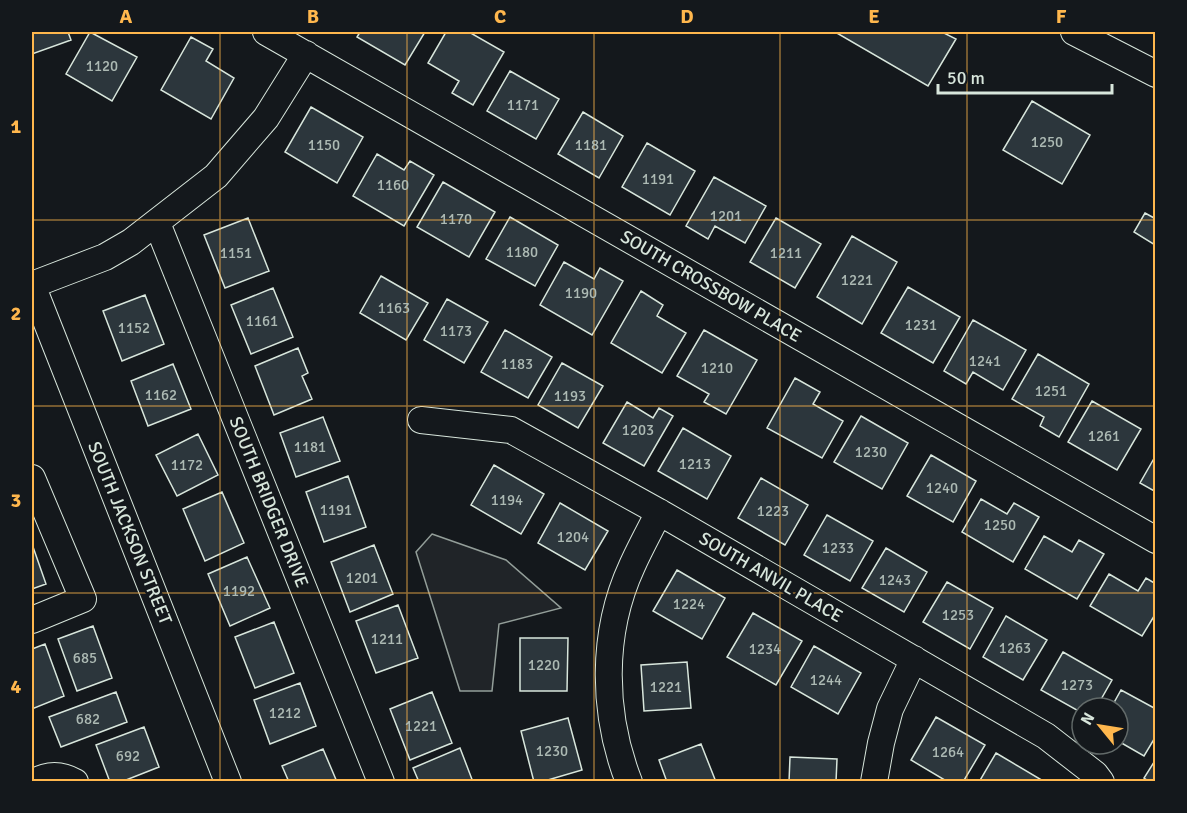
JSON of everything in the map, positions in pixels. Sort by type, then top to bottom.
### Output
[{"type":"street","name":"SOUTH CROSSBOW PLACE","points":[[266,32],[1155,540]]},
{"type":"street","points":[[1074,32],[1155,74]]},
{"type":"street","points":[[32,285],[105,257],[157,223],[216,176],[266,118],[306,54]]},
{"type":"street","name":"SOUTH BRIDGER DRIVE","points":[[157,223],[381,782]]},
{"type":"street","name":"SOUTH JACKSON STREET","points":[[32,285],[228,782]]},
{"type":"street","name":"SOUTH ANVIL PLACE","points":[[421,420],[511,430],[1046,736],[1095,774],[1101,782]]},
{"type":"street","points":[[32,478],[83,599],[32,620]]},
{"type":"street","points":[[629,782],[610,719],[608,663],[616,610],[631,567],[659,513]]},
{"type":"street","points":[[874,782],[890,709],[914,659]]},
{"type":"street","points":[[34,782],[42,777],[55,775],[67,777],[75,782]]},
{"type":"shaded area","points":[[432,534],[506,560],[561,608],[499,624],[492,691],[460,691],[416,552]]},
{"type":"building","points":[[32,32],[68,32],[71,40],[32,54]]},
{"type":"building","points":[[90,32],[137,57],[112,101],[66,74]]},
{"type":"building","points":[[360,32],[425,32],[405,65],[357,37]]},
{"type":"building","points":[[446,32],[469,32],[504,52],[473,105],[452,93],[459,81],[428,63]]},
{"type":"building","points":[[835,32],[942,32],[956,39],[928,86]]},
{"type":"building","points":[[191,37],[213,49],[206,61],[234,78],[211,119],[161,90]]},
{"type":"building","points":[[510,71],[559,99],[536,139],[487,111]]},
{"type":"building","points":[[1032,101],[1090,135],[1062,184],[1003,150]]},
{"type":"building","points":[[311,107],[363,137],[337,183],[285,152]]},
{"type":"building","points":[[583,112],[623,136],[599,178],[558,154]]},
{"type":"building","points":[[647,143],[695,171],[670,215],[622,187]]},
{"type":"building","points":[[377,154],[404,170],[410,161],[434,175],[404,226],[353,196]]},
{"type":"building","points":[[714,177],[766,206],[745,243],[715,226],[708,239],[686,226]]},
{"type":"building","points":[[443,182],[495,212],[469,257],[417,227]]},
{"type":"building","points":[[1145,213],[1156,219],[1155,245],[1134,232]]},
{"type":"building","points":[[510,217],[558,245],[535,286],[486,259]]},
{"type":"building","points":[[248,218],[269,271],[225,288],[204,235]]},
{"type":"building","points":[[776,218],[821,244],[795,288],[750,262]]},
{"type":"building","points":[[852,236],[897,262],[862,324],[817,297]]},
{"type":"building","points":[[564,262],[594,279],[600,268],[623,281],[592,335],[540,305]]},
{"type":"building","points":[[381,276],[428,303],[406,340],[360,313]]},
{"type":"building","points":[[908,287],[960,317],[933,363],[881,333]]},
{"type":"building","points":[[273,288],[293,337],[251,354],[231,305]]},
{"type":"building","points":[[641,291],[663,305],[657,316],[686,333],[662,373],[611,343]]},
{"type":"building","points":[[145,295],[164,344],[122,361],[103,311]]},
{"type":"building","points":[[447,299],[488,322],[464,363],[424,340]]},
{"type":"building","points":[[973,320],[1026,350],[1003,390],[973,372],[966,384],[944,371]]},
{"type":"building","points":[[505,330],[552,357],[528,398],[481,372]]},
{"type":"building","points":[[704,330],[757,360],[726,414],[704,402],[709,394],[677,376]]},
{"type":"building","points":[[298,348],[308,373],[302,376],[312,399],[274,415],[255,366]]},
{"type":"building","points":[[1038,354],[1089,384],[1059,437],[1040,426],[1044,417],[1012,399]]},
{"type":"building","points":[[562,363],[603,386],[578,428],[538,405]]},
{"type":"building","points":[[173,364],[191,409],[148,426],[131,381]]},
{"type":"building","points":[[795,378],[820,392],[813,404],[843,421],[822,458],[767,428]]},
{"type":"building","points":[[1092,401],[1141,429],[1117,470],[1068,442]]},
{"type":"building","points":[[627,402],[653,418],[659,408],[673,416],[644,466],[603,443]]},
{"type":"building","points":[[861,416],[908,443],[882,489],[834,462]]},
{"type":"building","points":[[323,417],[340,461],[296,477],[280,433]]},
{"type":"building","points":[[683,428],[731,456],[707,499],[658,471]]},
{"type":"building","points":[[198,434],[218,475],[177,496],[156,455]]},
{"type":"building","points":[[931,455],[976,481],[953,522],[907,496]]},
{"type":"building","points":[[1156,455],[1156,492],[1140,483]]},
{"type":"building","points":[[494,465],[544,494],[521,534],[471,505]]},
{"type":"building","points":[[348,476],[366,527],[324,542],[306,492]]},
{"type":"building","points":[[761,478],[808,505],[785,545],[738,518]]},
{"type":"building","points":[[222,492],[244,543],[205,561],[183,509]]},
{"type":"building","points":[[981,499],[1007,514],[1014,503],[1039,517],[1013,562],[962,532]]},
{"type":"building","points":[[560,503],[608,531],[585,570],[538,543]]},
{"type":"building","points":[[827,515],[873,541],[850,581],[804,555]]},
{"type":"building","points":[[1044,536],[1072,552],[1079,540],[1104,554],[1077,599],[1025,569]]},
{"type":"building","points":[[32,544],[46,584],[32,589]]},
{"type":"building","points":[[374,545],[393,594],[350,612],[331,562]]},
{"type":"building","points":[[886,548],[927,572],[904,612],[862,588]]},
{"type":"building","points":[[247,557],[270,608],[230,626],[208,574]]},
{"type":"building","points":[[677,570],[725,598],[702,639],[653,611]]},
{"type":"building","points":[[1109,574],[1138,591],[1146,578],[1156,584],[1156,613],[1142,636],[1090,606]]},
{"type":"building","points":[[947,582],[993,608],[970,649],[923,622]]},
{"type":"building","points":[[398,605],[418,658],[376,673],[356,621]]},
{"type":"building","points":[[753,613],[802,641],[776,685],[727,657]]},
{"type":"building","points":[[1006,616],[1047,640],[1023,680],[983,657]]},
{"type":"building","points":[[274,622],[294,673],[255,688],[235,637]]},
{"type":"building","points":[[93,626],[112,678],[77,691],[58,639]]},
{"type":"building","points":[[520,638],[568,638],[567,691],[520,691]]},
{"type":"building","points":[[45,644],[64,696],[32,709],[32,649]]},
{"type":"building","points":[[814,646],[861,673],[838,714],[791,687]]},
{"type":"building","points":[[1063,652],[1112,680],[1103,696],[1070,696],[1070,706],[1041,690]]},
{"type":"building","points":[[687,662],[691,708],[644,711],[641,665]]},
{"type":"building","points":[[300,683],[316,726],[270,744],[254,700]]},
{"type":"building","points":[[1121,690],[1156,709],[1156,736],[1144,756],[1130,748],[1130,696],[1118,696]]},
{"type":"building","points":[[116,692],[127,722],[61,747],[49,717]]},
{"type":"building","points":[[432,692],[452,743],[410,760],[390,709]]},
{"type":"building","points":[[936,717],[985,745],[963,782],[948,782],[911,760]]},
{"type":"building","points":[[568,718],[582,770],[534,782],[521,731]]},
{"type":"building","points":[[144,727],[159,767],[121,782],[110,782],[96,745]]},
{"type":"building","points":[[701,744],[716,782],[667,782],[659,760]]},
{"type":"building","points":[[460,748],[473,782],[419,782],[413,768]]},
{"type":"building","points":[[323,749],[337,782],[289,782],[282,766]]},
{"type":"building","points":[[996,753],[1045,782],[979,782]]},
{"type":"building","points":[[790,757],[837,759],[836,782],[789,782]]},
{"type":"building","points":[[1156,759],[1156,782],[1150,782],[1144,778]]}]
